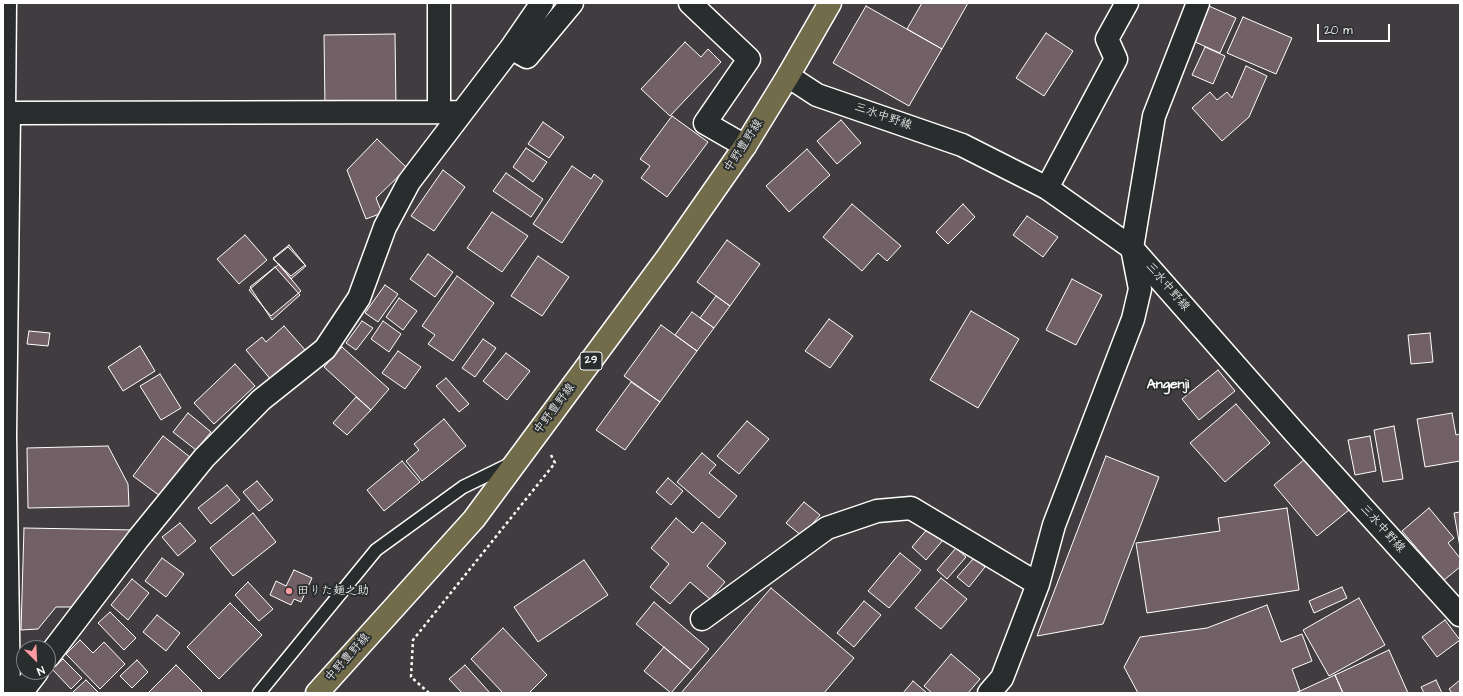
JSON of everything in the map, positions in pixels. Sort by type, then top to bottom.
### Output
[{"type":"main road","name":"中野豊野線","points":[[317,693],[474,519],[668,258],[744,146],[788,76],[830,3]]},
{"type":"street","points":[[438,112],[439,3]]},
{"type":"street","points":[[56,647],[138,539],[204,458],[261,400],[325,348],[359,298],[385,227],[409,182],[511,48],[542,3]]},
{"type":"street","points":[[511,48],[527,58],[572,3]]},
{"type":"street","points":[[690,3],[749,59],[705,124],[744,146]]},
{"type":"street","points":[[1047,188],[1116,59],[1107,39],[1126,3]]},
{"type":"street","points":[[1000,688],[1038,584],[1054,525],[1133,319],[1140,289],[1132,248],[1154,116],[1198,3]]},
{"type":"street","name":"三水中野線","points":[[788,76],[817,95],[962,145],[1047,188],[1132,248],[1296,433],[1456,604]]},
{"type":"street","points":[[9,693],[5,435],[10,113],[462,112]]},
{"type":"street","points":[[702,619],[827,528],[877,511],[911,508],[1038,584]]},
{"type":"street","points":[[21,693],[31,680]]},
{"type":"lane","points":[[10,3],[10,113]]},
{"type":"lane","points":[[259,693],[376,550],[463,487],[517,460]]},
{"type":"path","points":[[429,693],[411,678],[413,640],[555,463],[538,432]]},
{"type":"building","points":[[922,3],[968,3],[942,49],[907,29]]},
{"type":"building","points":[[1202,3],[1236,18],[1220,53],[1186,38]]},
{"type":"building","points":[[866,6],[942,49],[909,106],[833,63]]},
{"type":"building","points":[[1243,17],[1292,38],[1276,74],[1227,53]]},
{"type":"building","points":[[1046,33],[1073,51],[1044,96],[1016,78]]},
{"type":"building","points":[[395,34],[396,107],[325,107],[324,35]]},
{"type":"building","points":[[685,42],[701,57],[708,49],[721,62],[670,116],[641,89]]},
{"type":"building","points":[[1205,47],[1225,56],[1213,84],[1192,75]]},
{"type":"building","points":[[1246,66],[1267,76],[1249,117],[1222,141],[1192,108],[1210,92],[1217,100],[1227,92],[1232,98]]},
{"type":"building","points":[[672,116],[708,142],[667,197],[641,178],[650,166],[640,159]]},
{"type":"building","points":[[841,120],[861,143],[837,164],[817,141]]},
{"type":"building","points":[[543,122],[564,137],[549,158],[528,144]]},
{"type":"building","points":[[377,139],[407,168],[376,198],[382,213],[366,219],[347,170]]},
{"type":"building","points":[[526,148],[547,162],[533,182],[513,167]]},
{"type":"building","points":[[807,149],[830,175],[789,212],[766,186]]},
{"type":"building","points":[[572,166],[591,179],[594,174],[603,181],[562,243],[533,224]]},
{"type":"building","points":[[443,170],[465,187],[434,231],[411,216]]},
{"type":"building","points":[[506,173],[543,199],[531,217],[493,191]]},
{"type":"building","points":[[852,204],[901,246],[887,261],[878,253],[862,271],[823,237]]},
{"type":"building","points":[[963,204],[975,217],[948,244],[936,232]]},
{"type":"building","points":[[492,212],[528,236],[502,272],[467,248]]},
{"type":"building","points":[[1027,216],[1058,237],[1043,257],[1013,235]]},
{"type":"building","points":[[245,235],[267,260],[239,284],[217,259]]},
{"type":"building","points":[[727,240],[760,264],[730,306],[697,282]]},
{"type":"building","points":[[289,245],[306,266],[291,279],[273,258]]},
{"type":"building","points":[[288,247],[305,265],[291,276],[273,259]]},
{"type":"building","points":[[428,254],[453,272],[435,297],[410,279]]},
{"type":"building","points":[[538,256],[569,277],[542,316],[511,296]]},
{"type":"building","points":[[279,264],[301,291],[271,316],[249,290]]},
{"type":"building","points":[[275,267],[300,295],[272,320],[250,287]]},
{"type":"building","points":[[457,276],[494,303],[453,361],[428,344],[435,335],[422,326]]},
{"type":"building","points":[[1072,279],[1102,295],[1076,345],[1046,330]]},
{"type":"building","points":[[385,285],[398,294],[378,322],[365,313]]},
{"type":"building","points":[[716,296],[730,306],[714,328],[700,318]]},
{"type":"building","points":[[399,298],[417,311],[403,330],[386,317]]},
{"type":"building","points":[[971,311],[1019,339],[978,408],[930,380]]},
{"type":"building","points":[[692,312],[714,328],[697,351],[675,335]]},
{"type":"building","points":[[829,319],[853,336],[830,368],[805,351]]},
{"type":"building","points":[[362,321],[373,328],[356,350],[346,343]]},
{"type":"building","points":[[383,321],[401,334],[389,352],[371,339]]},
{"type":"building","points":[[661,325],[697,351],[660,402],[624,376]]},
{"type":"building","points":[[284,326],[306,351],[272,381],[246,350],[262,337],[266,342]]},
{"type":"building","points":[[29,331],[50,333],[48,346],[27,344]]},
{"type":"building","points":[[1430,333],[1433,362],[1411,364],[1408,335]]},
{"type":"building","points":[[483,339],[496,348],[475,377],[462,368]]},
{"type":"building","points":[[140,346],[155,371],[123,391],[108,367]]},
{"type":"building","points":[[342,347],[389,389],[371,410],[324,367]]},
{"type":"building","points":[[398,351],[421,367],[405,389],[382,373]]},
{"type":"building","points":[[506,353],[530,371],[507,400],[483,381]]},
{"type":"building","points":[[235,364],[255,386],[214,424],[194,403]]},
{"type":"building","points":[[1218,370],[1235,391],[1199,420],[1182,399]]},
{"type":"building","points":[[160,374],[181,408],[161,420],[140,386]]},
{"type":"building","points":[[446,378],[469,404],[459,412],[436,386]]},
{"type":"building","points":[[631,382],[660,402],[625,450],[596,430]]},
{"type":"building","points":[[356,397],[371,410],[347,435],[333,423]]},
{"type":"building","points":[[1236,404],[1270,443],[1225,482],[1190,443]]},
{"type":"building","points":[[188,413],[211,432],[196,450],[173,432]]},
{"type":"building","points":[[1452,413],[1456,435],[1460,434],[1460,461],[1425,467],[1417,419]]},
{"type":"building","points":[[444,419],[466,446],[422,481],[406,461],[419,450],[414,444]]},
{"type":"building","points":[[747,421],[769,439],[739,474],[717,456]]},
{"type":"building","points":[[1394,426],[1403,479],[1383,482],[1374,430]]},
{"type":"building","points":[[163,436],[190,457],[160,496],[133,476]]},
{"type":"building","points":[[1370,436],[1376,471],[1355,475],[1348,440]]},
{"type":"building","points":[[108,446],[128,484],[129,506],[28,508],[27,448]]},
{"type":"building","points":[[702,453],[716,465],[709,473],[737,496],[719,518],[677,482]]},
{"type":"building","points":[[1106,456],[1159,477],[1103,624],[1037,636]]},
{"type":"building","points":[[1305,459],[1349,510],[1317,536],[1274,485]]},
{"type":"building","points":[[402,461],[420,482],[384,511],[367,490]]},
{"type":"building","points":[[668,478],[683,491],[671,505],[656,492]]},
{"type":"building","points":[[257,481],[273,500],[259,511],[243,492]]},
{"type":"building","points":[[227,485],[240,500],[211,524],[198,508]]},
{"type":"building","points":[[804,502],[820,515],[802,536],[786,523]]},
{"type":"building","points":[[1287,508],[1299,590],[1147,613],[1136,543],[1220,531],[1218,518]]},
{"type":"building","points":[[1429,508],[1454,538],[1448,543],[1460,558],[1460,567],[1444,580],[1402,531]]},
{"type":"building","points":[[1460,512],[1460,547],[1454,513]]},
{"type":"building","points":[[253,513],[276,542],[233,576],[210,548]]},
{"type":"building","points":[[676,518],[693,533],[702,522],[726,543],[707,566],[725,582],[710,599],[690,582],[670,604],[650,587],[669,564],[651,548]]},
{"type":"building","points":[[180,523],[196,541],[178,556],[162,537]]},
{"type":"building","points":[[929,527],[944,539],[926,560],[912,547]]},
{"type":"building","points":[[24,528],[135,530],[74,607],[56,607],[38,629],[21,630]]},
{"type":"building","points":[[956,548],[966,557],[947,579],[937,570]]},
{"type":"building","points":[[900,553],[921,570],[889,608],[868,591]]},
{"type":"building","points":[[162,558],[184,574],[166,597],[145,581]]},
{"type":"building","points":[[974,558],[985,567],[969,587],[957,577]]},
{"type":"building","points":[[584,560],[608,595],[538,642],[514,607]]},
{"type":"building","name":"田りた麺之助","points":[[294,570],[312,578],[301,602],[294,599],[291,605],[270,595],[276,581],[286,586]]},
{"type":"building","points":[[941,578],[967,599],[941,629],[915,608]]},
{"type":"building","points":[[132,579],[149,593],[128,620],[111,605]]},
{"type":"building","points":[[248,582],[273,609],[259,621],[235,595]]},
{"type":"building","points":[[1342,587],[1347,598],[1314,613],[1309,601]]},
{"type":"building","points":[[771,588],[854,658],[824,693],[681,693]]},
{"type":"building","points":[[1359,598],[1385,645],[1329,676],[1303,630]]},
{"type":"building","points":[[864,601],[881,615],[854,647],[837,633]]},
{"type":"building","points":[[654,602],[709,649],[691,670],[636,624]]},
{"type":"building","points":[[230,603],[262,635],[219,679],[187,647]]},
{"type":"building","points":[[1267,605],[1281,642],[1302,634],[1312,661],[1292,669],[1300,691],[1295,693],[1138,693],[1124,667],[1140,637],[1207,628]]},
{"type":"building","points":[[110,612],[136,638],[124,650],[98,623]]},
{"type":"building","points":[[157,615],[180,633],[166,651],[143,632]]},
{"type":"building","points":[[1445,620],[1460,640],[1437,657],[1422,637]]},
{"type":"building","points":[[503,628],[547,675],[529,693],[503,693],[471,659]]},
{"type":"building","points":[[80,640],[93,653],[104,642],[125,664],[100,689],[66,654]]},
{"type":"building","points":[[664,647],[691,670],[671,693],[644,671]]},
{"type":"building","points":[[1389,650],[1408,693],[1343,693],[1335,675]]},
{"type":"building","points":[[951,654],[980,679],[968,693],[932,693],[924,686]]},
{"type":"building","points":[[63,659],[82,678],[71,689],[56,673],[56,665]]},
{"type":"building","points":[[137,660],[148,672],[132,688],[120,676]]},
{"type":"building","points":[[176,665],[202,691],[200,693],[148,693]]},
{"type":"building","points":[[465,665],[490,693],[462,693],[449,679]]},
{"type":"building","points":[[1335,675],[1343,693],[1295,693],[1300,691]]},
{"type":"building","points":[[86,680],[99,693],[72,693]]},
{"type":"building","points":[[1436,680],[1442,693],[1424,693],[1421,687]]},
{"type":"building","points":[[1460,680],[1460,693],[1452,693],[1449,689]]},
{"type":"building","points":[[913,681],[927,693],[903,693]]},
{"type":"place","name":"田りた麺之助","points":[[289,591]]},
{"type":"district","name":"Angenji","points":[[1168,385]]}]
